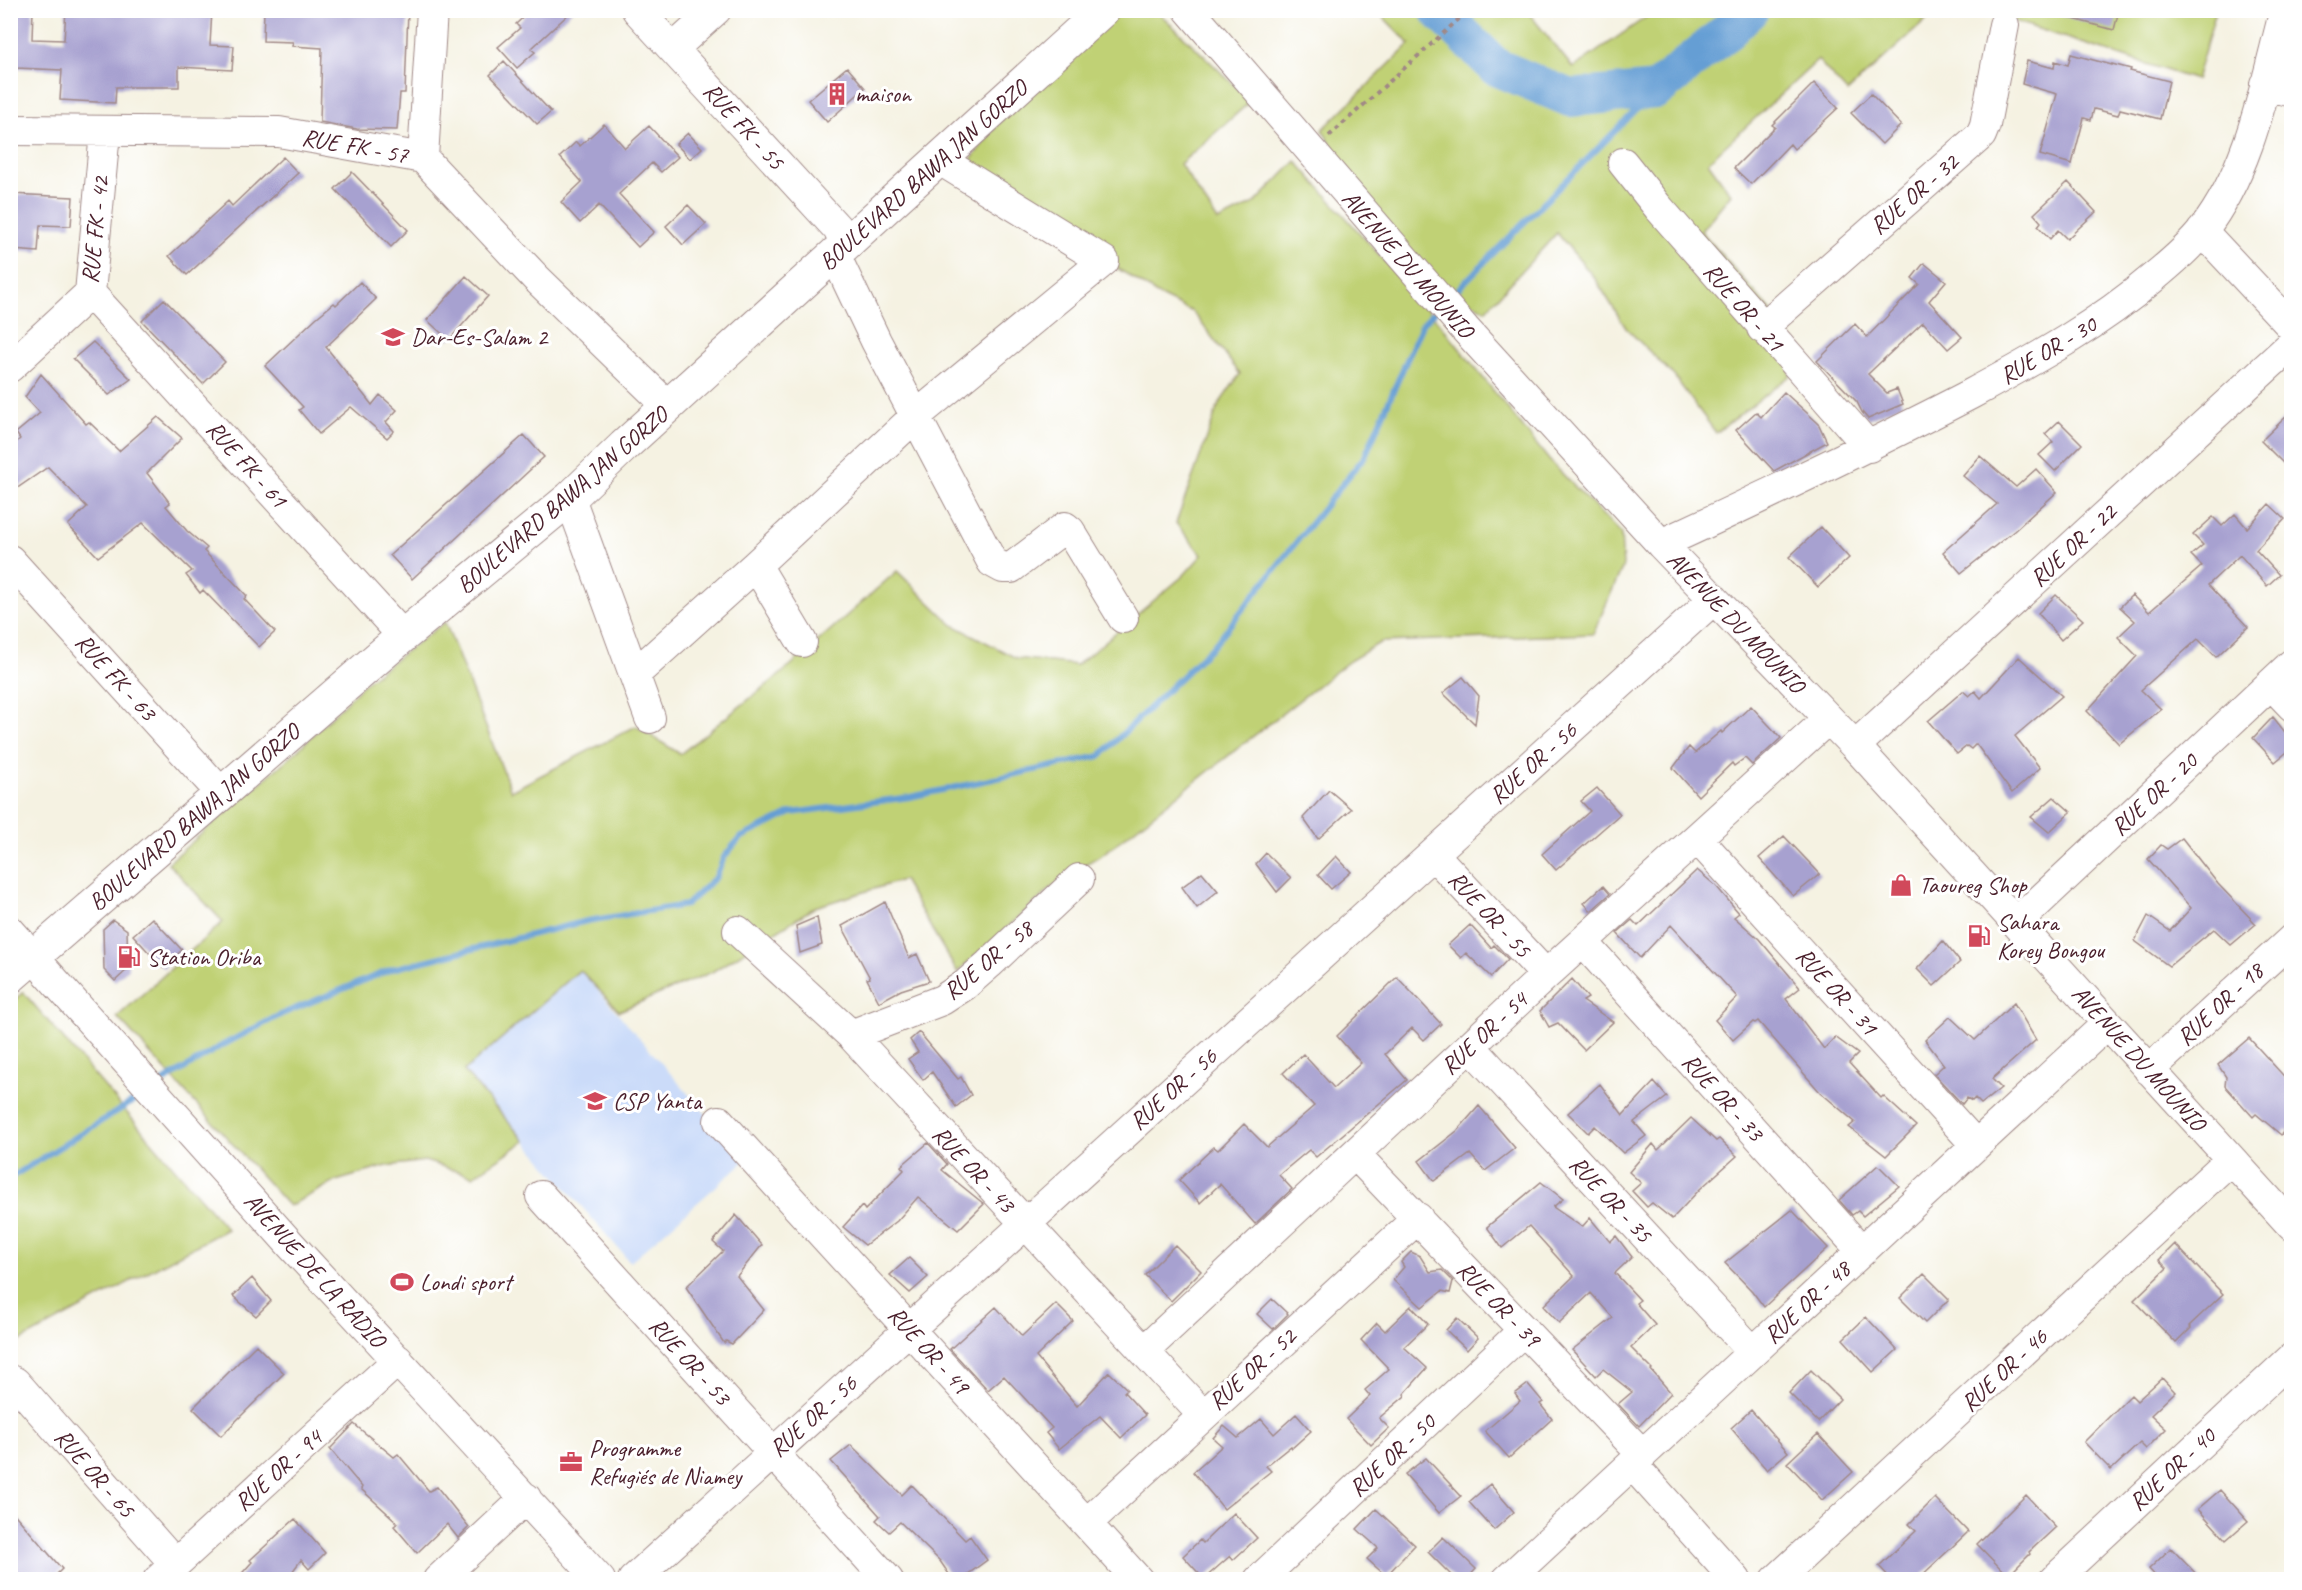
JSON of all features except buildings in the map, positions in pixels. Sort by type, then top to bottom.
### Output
[{"type":"main road","name":"BOULEVARD BAWA JAN GORZO","points":[[22,967],[403,636],[570,498],[1102,10]]},
{"type":"street","points":[[423,159],[432,10]]},
{"type":"street","name":"RUE FK - 55","points":[[636,10],[673,49],[843,249],[876,340],[992,562],[1003,568],[1011,568],[1065,527],[1070,531],[1123,618]]},
{"type":"street","points":[[673,49],[716,10]]},
{"type":"street","name":"AVENUE DU MOUNIO","points":[[1189,10],[1413,272],[1661,544],[1855,747],[2292,1226]]},
{"type":"street","name":"RUE OR - 30","points":[[1661,544],[1869,447],[2041,357],[2130,298],[2166,267],[2202,231],[2224,197],[2278,88],[2285,10]]},
{"type":"street","name":"RUE OR - 32","points":[[1762,328],[1981,135],[1985,125],[2004,25]]},
{"type":"street","name":"RUE FK - 57","points":[[10,130],[279,132],[423,159],[536,278],[669,406]]},
{"type":"street","name":"RUE FK - 42","points":[[10,367],[90,293],[105,132]]},
{"type":"street","points":[[634,674],[756,565],[917,415],[1104,261],[940,160]]},
{"type":"street","name":"RUE OR - 21","points":[[1623,163],[1762,328],[1869,447]]},
{"type":"street","points":[[2202,231],[2292,327]]},
{"type":"street","name":"RUE FK - 61","points":[[90,293],[403,636]]},
{"type":"street","name":"RUE OR - 22","points":[[1855,747],[2292,344]]},
{"type":"street","points":[[570,498],[650,718]]},
{"type":"street","name":"RUE FK - 63","points":[[10,560],[221,793]]},
{"type":"street","points":[[756,565],[802,642]]},
{"type":"street","name":"RUE OR - 56","points":[[633,1580],[1714,599]]},
{"type":"street","points":[[2281,674],[2292,706]]},
{"type":"street","name":"RUE OR - 20","points":[[2016,923],[2281,674]]},
{"type":"street","name":"RUE OR - 54","points":[[1144,1350],[1546,975],[1828,719]]},
{"type":"street","name":"RUE OR - 31","points":[[1697,838],[1976,1145]]},
{"type":"street","name":"RUE OR - 55","points":[[1433,854],[1546,975]]},
{"type":"street","name":"RUE OR - 58","points":[[851,1035],[942,1000],[981,971],[1079,879]]},
{"type":"street","name":"RUE OR - 43","points":[[738,931],[851,1035],[1202,1414]]},
{"type":"street","name":"AVENUE DE LA RADIO","points":[[10,932],[22,967],[152,1090],[291,1245],[600,1580]]},
{"type":"street","name":"RUE OR - 18","points":[[2149,1070],[2292,939]]},
{"type":"street","name":"RUE OR - 33","points":[[1583,942],[1862,1251]]},
{"type":"street","name":"RUE OR - 48","points":[[1507,1580],[2107,1023]]},
{"type":"street","name":"RUE OR - 35","points":[[1470,1046],[1753,1352]]},
{"type":"street","name":"RUE OR - 49","points":[[719,1121],[1138,1580]]},
{"type":"street","name":"RUE OR - 39","points":[[1355,1154],[1524,1330],[1637,1459],[1736,1580]]},
{"type":"street","name":"RUE OR - 46","points":[[1776,1580],[2231,1159]]},
{"type":"street","name":"RUE OR - 53","points":[[541,1196],[888,1580]]},
{"type":"street","name":"RUE OR - 52","points":[[1087,1523],[1202,1414],[1418,1218]]},
{"type":"street","name":"RUE OR - 50","points":[[1259,1580],[1524,1330]]},
{"type":"street","name":"RUE OR - 40","points":[[2054,1580],[2292,1358]]},
{"type":"street","name":"RUE OR - 94","points":[[166,1572],[398,1360]]},
{"type":"street","name":"RUE OR - 65","points":[[13,1381],[166,1572]]},
{"type":"street","points":[[438,1580],[526,1498]]},
{"type":"path","points":[[1311,152],[1469,10]]},
{"type":"shaded area","points":[[580,970],[746,1160],[630,1262],[464,1071]]},
{"type":"green space","points":[[1121,11],[1157,11],[1251,101],[1180,164],[1218,221],[1255,203],[1296,161],[1436,319],[1549,460],[1621,534],[1623,566],[1593,634],[1381,642],[1348,662],[1103,854],[1065,876],[957,972],[903,880],[815,907],[712,972],[619,1011],[580,970],[464,1071],[525,1141],[473,1176],[425,1161],[387,1166],[336,1181],[289,1206],[117,1017],[223,922],[168,863],[297,751],[367,681],[445,622],[511,791],[636,726],[680,754],[782,673],[897,571],[953,625],[1016,658],[1077,665],[1183,576],[1202,555],[1176,523],[1219,404],[1240,374],[1193,312],[1160,296],[1011,199],[966,166],[1009,110]]},
{"type":"green space","points":[[1377,11],[1527,11],[1573,68],[1655,11],[1936,11],[1847,92],[1818,60],[1708,162],[1731,194],[1701,231],[1790,332],[1790,376],[1716,433],[1674,376],[1626,328],[1596,280],[1557,233],[1486,310],[1413,272],[1322,130],[1410,44]]},
{"type":"green space","points":[[1983,11],[2216,11],[2196,80]]},
{"type":"green space","points":[[23,992],[227,1229],[11,1346],[10,1004]]},
{"type":"waterway","points":[[1438,10],[1496,67],[1570,98],[1656,90],[1750,10]]},
{"type":"waterway","points":[[1450,297],[1656,90]]},
{"type":"waterway","points":[[158,1085],[221,1046],[282,1014],[392,969],[587,921],[686,905],[716,877],[724,857],[740,838],[791,813],[910,797],[1100,756],[1215,644],[1365,456],[1422,325],[1436,310]]},
{"type":"waterway","points":[[10,1178],[145,1094]]},
{"type":"place","name":"maison","points":[[837,94]]},
{"type":"place","name":"Dar-Es-Salam 2","points":[[393,337]]},
{"type":"place","name":"Taoureg Shop","points":[[1901,885]]},
{"type":"place","name":"Sahara Korey Bongou","points":[[1979,936]]},
{"type":"place","name":"Station Oriba","points":[[129,957]]},
{"type":"place","name":"CSP Yanta","points":[[595,1101]]},
{"type":"place","name":"Londi sport","points":[[402,1282]]},
{"type":"place","name":"Programme Refugiés de Niamey","points":[[571,1462]]}]
